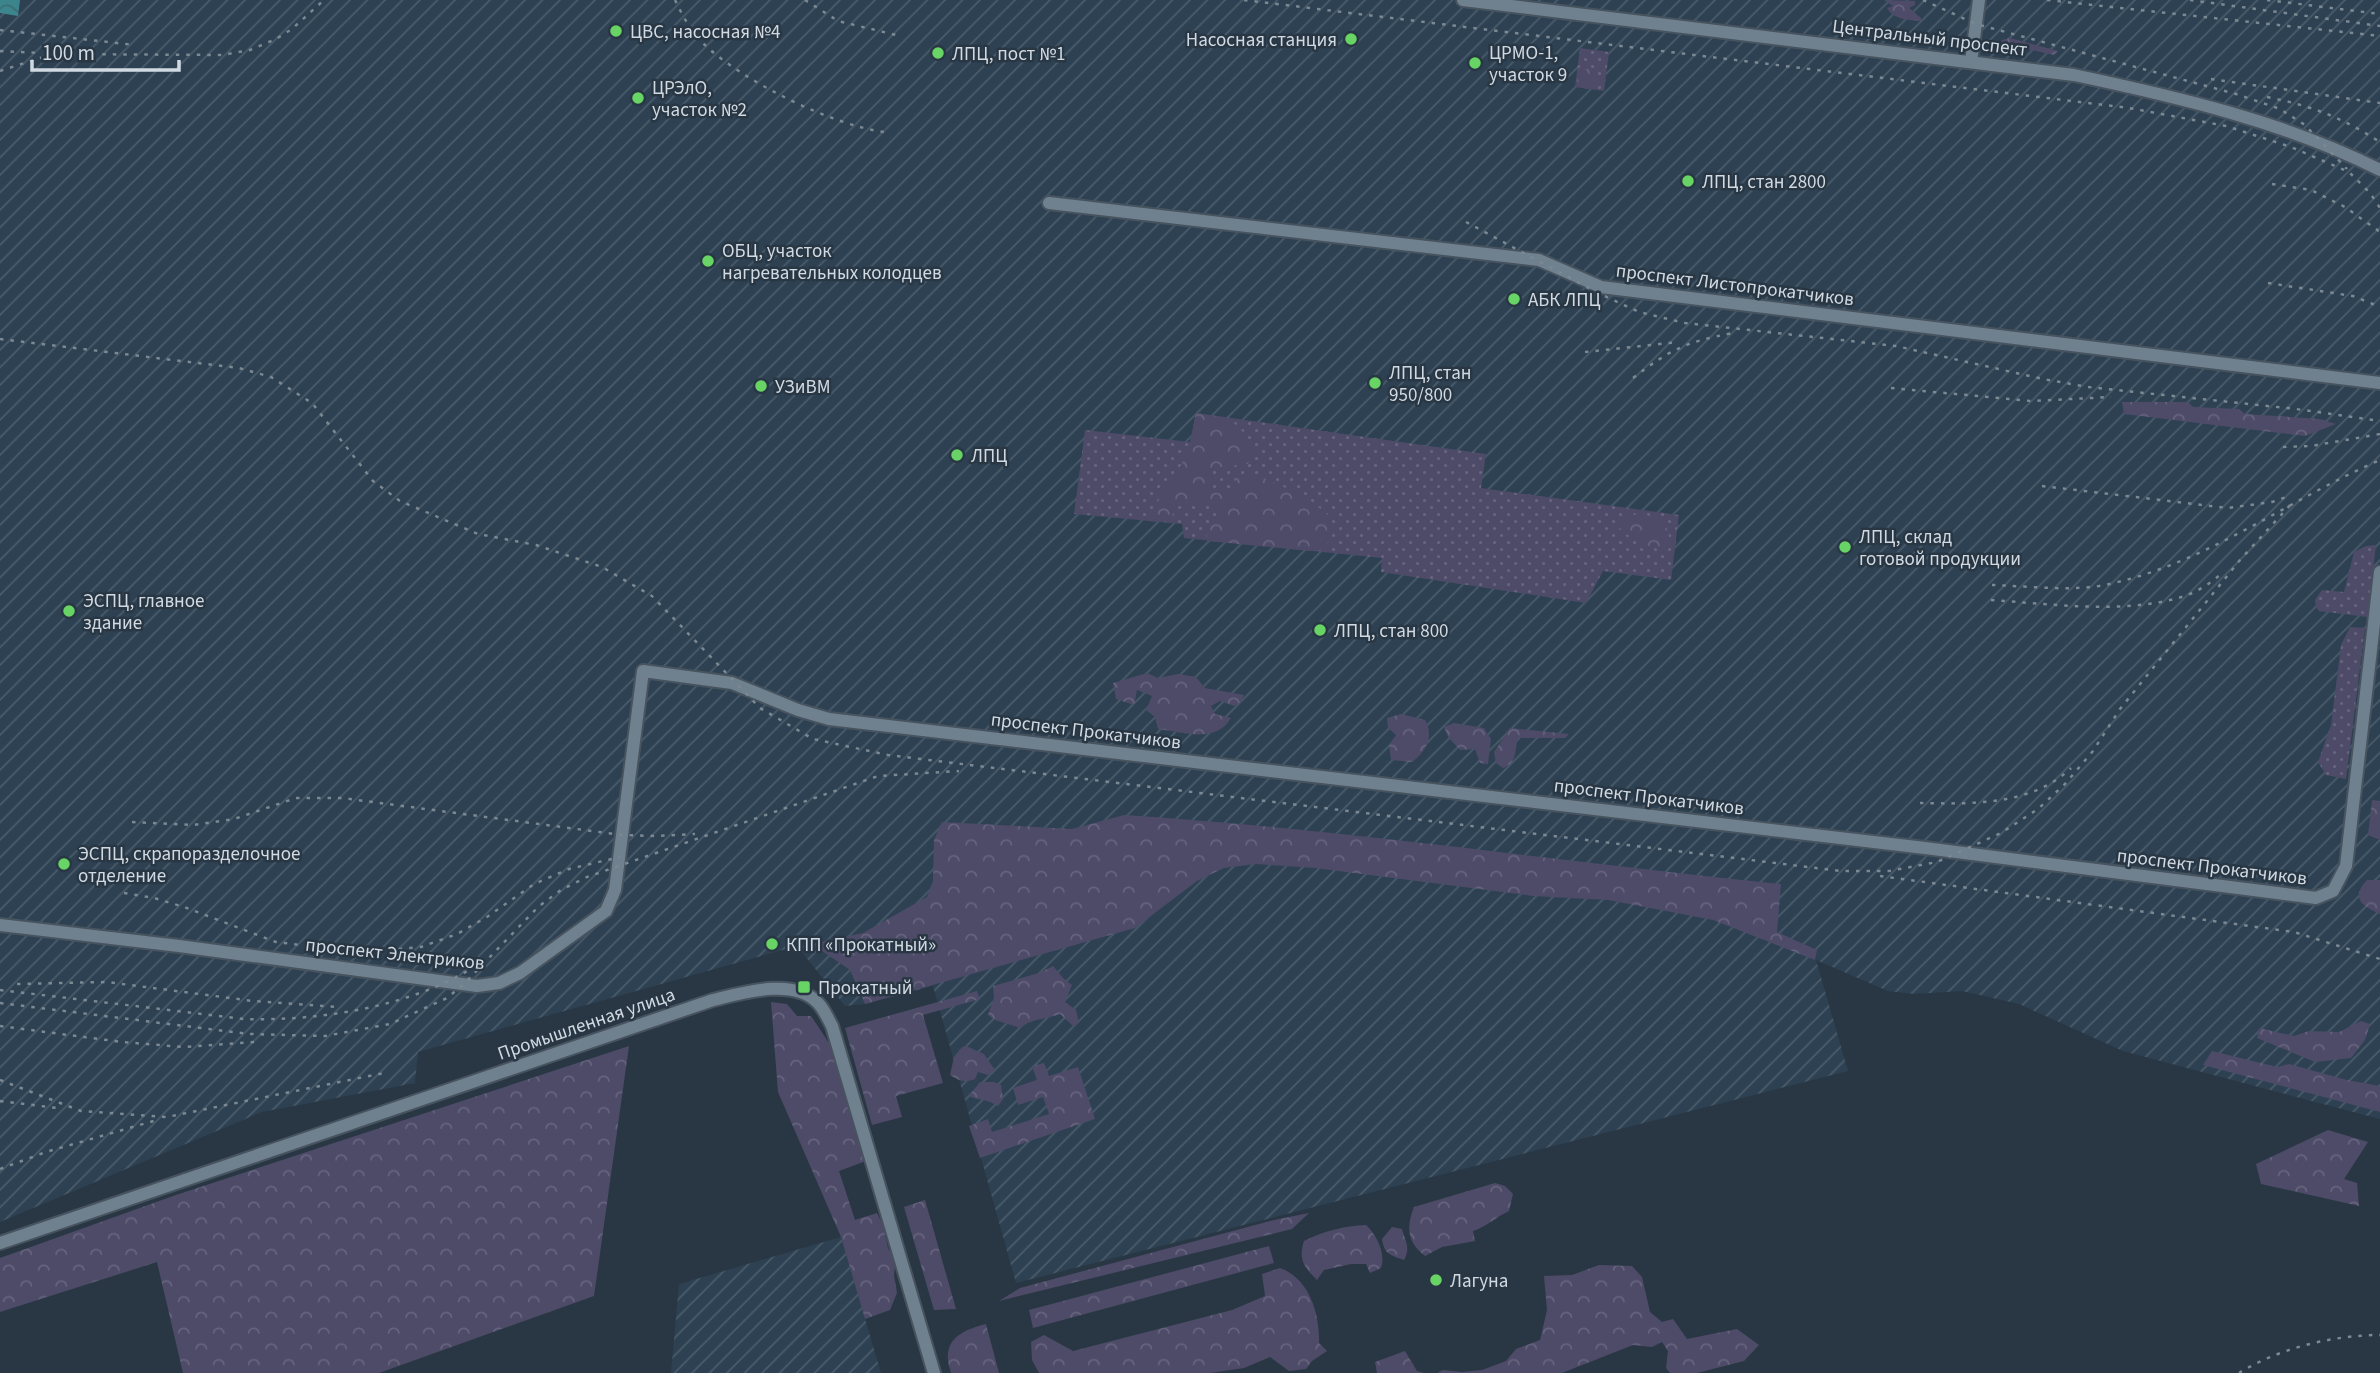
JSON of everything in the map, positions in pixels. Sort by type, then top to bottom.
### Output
[{"type":"street","name":"Центральный проспект","points":[[1463,0],[2074,75],[2170,96],[2342,151],[2380,170]]},
{"type":"street","points":[[1971,62],[1979,0]]},
{"type":"street","name":"проспект Листопрокатчиков","points":[[1049,203],[1539,260],[1601,287],[2380,383]]},
{"type":"street","name":"проспект Прокатчиков","points":[[643,671],[732,683],[798,710],[830,719],[1911,846],[2316,898],[2333,891],[2346,866],[2380,572]]},
{"type":"street","name":"проспект Электриков","points":[[0,925],[477,986],[499,982],[520,973],[606,911],[615,890],[643,671]]},
{"type":"street","name":"Промышленная улица","points":[[0,1243],[713,1000],[763,988],[794,990],[817,1002],[832,1026],[934,1373]]},
{"type":"shaded area","points":[[0,0],[2380,0],[2380,1119],[2123,1051],[2019,1004],[1962,991],[1914,994],[1888,991],[1816,960],[1848,1071],[1016,1283],[933,986],[865,1004],[845,1006],[797,946],[418,1052],[415,1083],[262,1112],[0,1222]]},
{"type":"shaded area","points":[[841,1237],[881,1373],[671,1373],[679,1284]]},
{"type":"green space","points":[[1884,0],[1915,1],[1915,5],[1909,8],[1922,21],[1902,19],[1894,15],[1887,8],[1893,6]]},
{"type":"green space","points":[[2010,38],[2058,51],[2054,55],[2032,50],[1997,49],[2002,40]]},
{"type":"green space","points":[[1580,48],[1609,52],[1604,91],[1575,87]]},
{"type":"green space","points":[[1588,69],[1595,72],[1598,79],[1595,86],[1588,89],[1581,86],[1578,79],[1581,72]]},
{"type":"green space","points":[[2122,402],[2188,402],[2193,407],[2239,409],[2245,414],[2320,419],[2336,424],[2305,436],[2124,414]]},
{"type":"green space","points":[[1196,413],[1486,454],[1481,488],[1679,515],[1671,580],[1603,571],[1586,603],[1381,572],[1382,558],[1184,538],[1182,524],[1074,514],[1085,430],[1190,442]]},
{"type":"green space","points":[[1196,413],[1231,421],[1242,431],[1253,449],[1248,464],[1213,468],[1212,488],[1232,492],[1236,478],[1263,478],[1306,497],[1329,516],[1332,537],[1323,550],[1207,541],[1206,529],[1219,512],[1219,503],[1177,504],[1170,522],[1147,521],[1185,457]]},
{"type":"green space","points":[[1641,514],[1655,518],[1664,525],[1669,535],[1669,549],[1640,543],[1616,525],[1623,516]]},
{"type":"green space","points":[[2376,545],[2367,617],[2319,611],[2315,600],[2322,590],[2344,592],[2354,552]]},
{"type":"green space","points":[[2350,627],[2365,628],[2346,779],[2326,775],[2318,762],[2331,725],[2341,645]]},
{"type":"green space","points":[[1147,673],[1158,678],[1178,674],[1196,677],[1205,688],[1244,695],[1241,702],[1234,706],[1220,701],[1211,706],[1215,714],[1231,718],[1217,731],[1188,734],[1158,729],[1155,717],[1146,710],[1152,696],[1137,690],[1134,705],[1116,699],[1113,683]]},
{"type":"green space","points":[[1401,714],[1425,720],[1428,726],[1428,743],[1412,762],[1391,760],[1389,745],[1396,735],[1388,728],[1387,718]]},
{"type":"green space","points":[[1454,723],[1484,728],[1491,739],[1488,764],[1480,763],[1475,749],[1460,750],[1448,737],[1444,727]]},
{"type":"green space","points":[[1510,728],[1569,734],[1565,738],[1518,738],[1513,760],[1503,768],[1496,763],[1494,752]]},
{"type":"green space","points":[[2372,800],[2380,801],[2380,840],[2368,835]]},
{"type":"green space","points":[[1124,815],[1371,837],[1781,884],[1777,932],[1817,950],[1815,960],[1713,920],[1608,900],[1533,896],[1315,868],[1256,864],[1224,868],[1197,881],[1135,928],[865,1004],[850,970],[812,944],[863,933],[927,897],[933,881],[934,840],[942,822],[1072,829]]},
{"type":"green space","points":[[2367,880],[2380,880],[2380,914],[2360,901],[2359,892]]},
{"type":"green space","points":[[1053,966],[1072,985],[1065,1002],[1076,1010],[1079,1023],[1073,1026],[1060,1014],[1020,1028],[988,1015],[994,998],[993,986],[1039,973]]},
{"type":"green space","points":[[977,991],[980,999],[923,1015],[943,1083],[896,1096],[902,1117],[872,1125],[845,1028]]},
{"type":"green space","points":[[771,1002],[787,1004],[797,1016],[811,1016],[833,1049],[866,1161],[839,1171],[855,1220],[877,1213],[895,1265],[897,1293],[890,1310],[865,1319],[841,1237],[778,1092]]},
{"type":"green space","points":[[2361,1021],[2370,1024],[2365,1040],[2351,1058],[2315,1062],[2257,1038],[2259,1028],[2294,1036],[2309,1031],[2339,1032]]},
{"type":"green space","points":[[629,1046],[594,1296],[379,1373],[183,1373],[157,1262],[0,1312],[0,1258],[176,1195]]},
{"type":"green space","points":[[966,1046],[984,1054],[995,1070],[988,1075],[978,1072],[975,1079],[968,1081],[950,1075],[954,1057]]},
{"type":"green space","points":[[2212,1051],[2277,1067],[2289,1064],[2380,1086],[2380,1112],[2203,1065]]},
{"type":"green space","points":[[1044,1063],[1049,1076],[1078,1067],[1095,1119],[980,1158],[969,1126],[988,1119],[992,1132],[1049,1114],[1043,1097],[1018,1105],[1013,1088],[1037,1080],[1032,1066]]},
{"type":"green space","points":[[980,1082],[1001,1085],[1003,1099],[998,1106],[969,1096]]},
{"type":"green space","points":[[2328,1130],[2368,1142],[2344,1179],[2357,1183],[2359,1206],[2261,1184],[2256,1164]]},
{"type":"green space","points":[[1495,1183],[1505,1186],[1513,1194],[1509,1211],[1473,1231],[1475,1241],[1442,1247],[1425,1256],[1419,1251],[1409,1228],[1414,1207]]},
{"type":"green space","points":[[925,1200],[956,1309],[934,1310],[904,1207]]},
{"type":"green space","points":[[1309,1213],[1292,1229],[999,1301],[1020,1288]]},
{"type":"green space","points":[[1366,1225],[1380,1245],[1381,1268],[1370,1273],[1366,1264],[1351,1264],[1324,1270],[1317,1280],[1303,1262],[1304,1241],[1334,1230]]},
{"type":"green space","points":[[1392,1227],[1402,1229],[1407,1248],[1404,1260],[1391,1255],[1384,1248],[1382,1239]]},
{"type":"green space","points":[[1269,1246],[1274,1263],[1033,1328],[1029,1310]]},
{"type":"green space","points":[[1599,1265],[1632,1266],[1642,1277],[1650,1312],[1662,1322],[1673,1319],[1687,1339],[1737,1329],[1759,1345],[1744,1361],[1697,1373],[1670,1373],[1666,1368],[1668,1351],[1662,1342],[1652,1347],[1633,1345],[1562,1373],[1437,1373],[1443,1370],[1482,1370],[1506,1361],[1516,1349],[1540,1340],[1547,1310],[1544,1276],[1572,1275]]},
{"type":"green space","points":[[1280,1268],[1298,1280],[1311,1298],[1319,1343],[1327,1351],[1312,1361],[1306,1369],[1289,1371],[1270,1357],[1244,1368],[1210,1373],[1039,1373],[1032,1360],[1031,1342],[1044,1335],[1073,1351],[1232,1310],[1265,1296],[1262,1274]]},
{"type":"green space","points":[[986,1324],[999,1373],[951,1373],[948,1353],[954,1339],[968,1330]]},
{"type":"green space","points":[[1405,1351],[1417,1371],[1424,1373],[1377,1373],[1375,1362]]},
{"type":"water","points":[[0,0],[20,0],[18,16],[0,13]]},
{"type":"railway","points":[[0,71],[52,54],[222,55],[250,50],[292,29],[324,0]]},
{"type":"railway","points":[[675,0],[700,40],[742,73],[815,111],[840,121],[884,132]]},
{"type":"railway","points":[[805,0],[838,21],[896,35]]},
{"type":"railway","points":[[1244,0],[2129,108],[2226,126],[2291,147],[2349,172],[2370,193],[2380,208]]},
{"type":"railway","points":[[1923,0],[1976,24],[2236,94],[2280,109],[2305,125],[2347,169]]},
{"type":"railway","points":[[2047,0],[2380,36]]},
{"type":"railway","points":[[2190,0],[2380,26]]},
{"type":"railway","points":[[2267,0],[2380,14]]},
{"type":"railway","points":[[0,30],[135,45]]},
{"type":"railway","points":[[0,51],[42,53]]},
{"type":"railway","points":[[2211,79],[2380,103]]},
{"type":"railway","points":[[2267,97],[2326,114],[2380,142]]},
{"type":"railway","points":[[2272,184],[2311,190],[2345,207],[2380,232]]},
{"type":"railway","points":[[1466,222],[1639,312],[1685,323],[1896,346],[2088,387],[2296,409],[2380,421]]},
{"type":"railway","points":[[2268,283],[2353,296],[2380,307]]},
{"type":"railway","points":[[1633,378],[1680,348],[1733,333]]},
{"type":"railway","points":[[0,339],[239,368],[271,377],[312,403],[373,481],[400,501],[478,534],[536,545],[602,567],[652,596],[760,708],[813,739],[888,755],[1841,871],[1889,871],[1937,862],[2001,833],[2038,809],[2065,784],[2093,751],[2120,709],[2240,560],[2292,503]]},
{"type":"railway","points":[[1585,352],[1679,342]]},
{"type":"railway","points":[[1891,388],[2031,401],[2111,397]]},
{"type":"railway","points":[[2283,447],[2311,446],[2380,434]]},
{"type":"railway","points":[[1992,585],[2086,587],[2136,577],[2208,549],[2380,460]]},
{"type":"railway","points":[[2042,486],[2228,508],[2272,502],[2289,496]]},
{"type":"railway","points":[[1991,600],[2085,607],[2133,606],[2184,596],[2220,575]]},
{"type":"railway","points":[[1920,803],[1979,802],[2019,796],[2038,790],[2071,768]]},
{"type":"railway","points":[[0,1003],[249,1034],[325,1036],[390,1024],[447,998],[464,984],[538,907],[561,890],[587,877],[878,776],[959,771]]},
{"type":"railway","points":[[132,822],[193,825],[234,819],[296,798],[342,798],[622,835],[695,834]]},
{"type":"railway","points":[[124,893],[184,907],[276,942],[377,951],[421,947],[457,934],[534,884],[569,869],[620,857]]},
{"type":"railway","points":[[1880,876],[2294,932],[2380,959]]},
{"type":"railway","points":[[0,990],[244,1019],[301,1018],[389,1003],[444,983],[469,970]]},
{"type":"railway","points":[[17,984],[107,982],[253,1001],[337,1007]]},
{"type":"railway","points":[[0,1026],[183,1047],[255,1042]]},
{"type":"railway","points":[[0,1080],[81,1111],[167,1117],[384,1073]]},
{"type":"railway","points":[[0,1101],[57,1108]]},
{"type":"railway","points":[[0,1169],[46,1152],[157,1120]]},
{"type":"railway","points":[[2239,1373],[2271,1357],[2307,1345],[2344,1337],[2380,1335]]},
{"type":"place","name":"ЦВС, насосная №4","points":[[616,31]]},
{"type":"place","name":"Насосная станция","points":[[1351,39]]},
{"type":"place","name":"ЛПЦ, пост №1","points":[[938,53]]},
{"type":"place","name":"ЦРМО-1, участок 9","points":[[1475,63]]},
{"type":"place","name":"ЦРЭлО, участок №2","points":[[638,98]]},
{"type":"place","name":"ЛПЦ, стан 2800","points":[[1688,181]]},
{"type":"place","name":"ОБЦ, участок нагревательных колодцев","points":[[708,261]]},
{"type":"place","name":"АБК ЛПЦ","points":[[1514,299]]},
{"type":"place","name":"ЛПЦ, стан 950/800","points":[[1375,383]]},
{"type":"place","name":"УЗиВМ","points":[[761,386]]},
{"type":"place","name":"ЛПЦ","points":[[957,455]]},
{"type":"place","name":"ЛПЦ, склад готовой продукции","points":[[1845,547]]},
{"type":"place","name":"ЭСПЦ, главное здание","points":[[69,611]]},
{"type":"place","name":"ЛПЦ, стан 800","points":[[1320,630]]},
{"type":"place","name":"ЭСПЦ, скрапоразделочное отделение","points":[[64,864]]},
{"type":"place","name":"КПП «Прокатный»","points":[[772,944]]},
{"type":"place","name":"Прокатный","points":[[804,987]]},
{"type":"place","name":"Лагуна","points":[[1436,1280]]}]
